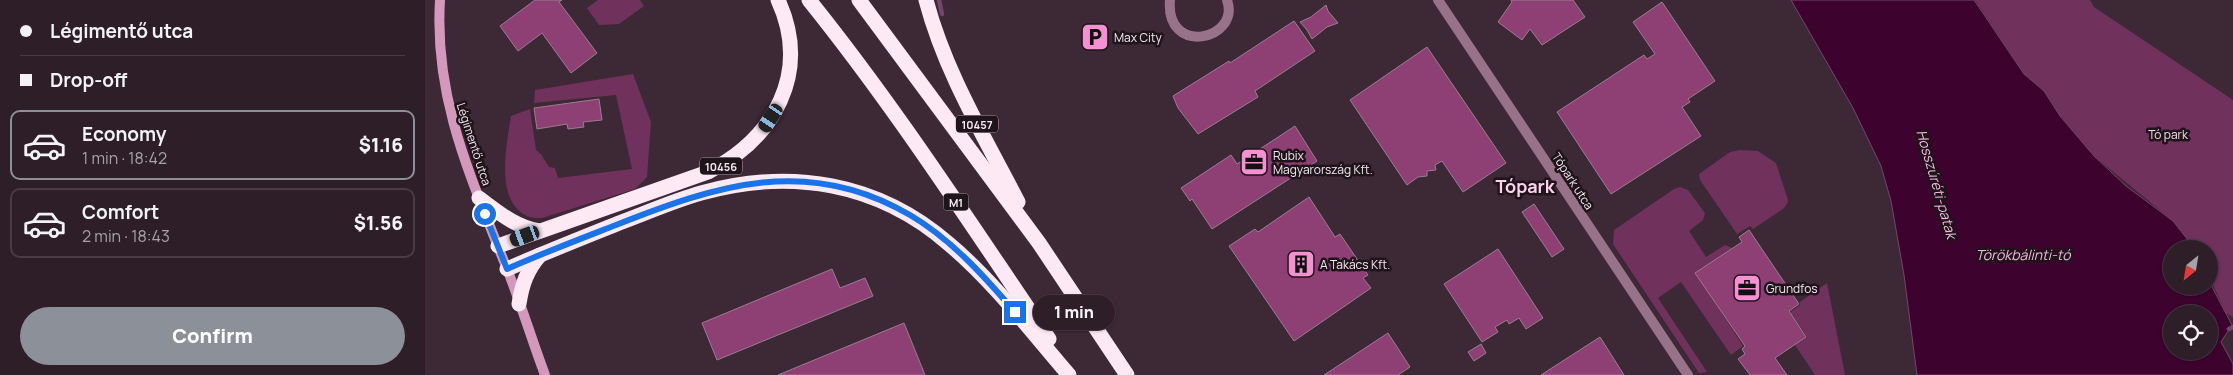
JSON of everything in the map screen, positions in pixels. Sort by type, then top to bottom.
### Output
[{"type":"highway","name":"10456","points":[[498,246],[708,172],[737,156],[762,131],[779,103],[789,75],[791,62],[789,37],[778,0]]},
{"type":"highway","name":"M1","points":[[809,0],[835,32],[909,134],[1073,375]]},
{"type":"highway","points":[[859,0],[1039,243],[1127,375]]},
{"type":"highway","name":"10457","points":[[927,0],[941,46],[955,81],[1039,243]]},
{"type":"highway","points":[[507,269],[671,203],[719,189],[770,181],[812,183],[841,188],[858,192],[892,205],[911,215],[949,244],[993,287],[1069,375]]},
{"type":"highway","points":[[479,198],[502,216],[524,228],[539,231]]},
{"type":"highway","points":[[519,304],[524,279],[531,266],[541,254]]},
{"type":"main road","name":"Légimentő utca","points":[[440,0],[439,27],[447,102],[464,158],[545,375]]},
{"type":"street","points":[[1170,0],[1169,13],[1174,25],[1184,34],[1197,38],[1210,36],[1221,28],[1227,17],[1227,0]]},
{"type":"street","name":"Tópark utca","points":[[1438,0],[1688,375]]},
{"type":"green space","points":[[598,0],[640,0],[644,6],[619,24],[599,25],[587,8]]},
{"type":"green space","name":"Tó park","points":[[1975,0],[2090,0],[2094,7],[2233,100],[2233,317],[2226,313],[2218,295],[2218,240],[2188,240],[2173,221],[2094,156],[2024,74]]},
{"type":"green space","points":[[633,74],[651,122],[647,177],[635,189],[542,218],[529,217],[517,209],[510,198],[506,185],[505,170],[511,116],[530,109],[536,150],[541,154],[549,167],[555,168],[558,178],[632,169],[616,95],[534,103],[535,90]]},
{"type":"green space","points":[[1740,150],[1758,151],[1776,163],[1788,200],[1783,209],[1753,229],[1750,226],[1737,234],[1700,180],[1699,174],[1730,152]]},
{"type":"green space","points":[[1680,187],[1688,190],[1705,213],[1703,220],[1689,231],[1706,257],[1725,245],[1732,248],[1696,273],[1743,346],[1731,355],[1681,282],[1658,298],[1707,372],[1699,373],[1613,244],[1614,230],[1674,189]]},
{"type":"green space","points":[[1827,283],[1845,375],[1815,375],[1795,345],[1807,337],[1790,312],[1800,305],[1800,302]]},
{"type":"water","name":"Törökbálinti-tó","points":[[1791,0],[1974,0],[2024,74],[2044,91],[2060,116],[2094,156],[2126,186],[2173,221],[2188,240],[2163,240],[2163,295],[2216,295],[2232,325],[2221,342],[2233,364],[2233,375],[1917,375],[1904,275],[1891,201],[1881,166],[1853,108]]},
{"type":"building","points":[[535,0],[562,0],[559,2],[597,53],[571,73],[542,33],[518,51],[500,26]]},
{"type":"building","points":[[1511,0],[1573,0],[1585,17],[1542,45],[1530,29],[1522,40],[1498,22],[1512,2]]},
{"type":"building","points":[[1662,2],[1715,81],[1688,99],[1690,102],[1682,107],[1701,136],[1611,194],[1557,112],[1644,55],[1647,59],[1655,54],[1633,22]]},
{"type":"building","points":[[1326,5],[1328,11],[1338,23],[1327,27],[1312,39],[1300,22],[1311,17]]},
{"type":"building","points":[[1294,21],[1315,51],[1255,91],[1258,97],[1198,134],[1178,108],[1173,96],[1229,61],[1230,63]]},
{"type":"building","points":[[1427,47],[1506,163],[1463,192],[1442,161],[1435,165],[1436,170],[1427,171],[1427,176],[1418,177],[1407,185],[1350,100]]},
{"type":"building","points":[[599,99],[602,120],[583,122],[584,127],[568,129],[567,124],[537,129],[534,108]]},
{"type":"building","points":[[1295,126],[1317,161],[1212,229],[1192,199],[1190,201],[1181,188],[1231,155],[1237,164]]},
{"type":"building","name":"A Takács Kft.","points":[[1309,197],[1335,237],[1340,234],[1368,275],[1363,278],[1371,288],[1294,341],[1229,246],[1255,229],[1258,232]]},
{"type":"building","points":[[1534,204],[1564,249],[1552,257],[1522,212]]},
{"type":"building","name":"Grundfos","points":[[1749,230],[1799,304],[1789,311],[1806,337],[1775,358],[1787,375],[1750,375],[1738,359],[1745,354],[1742,349],[1745,346],[1695,273],[1742,242],[1739,237]]},
{"type":"building","points":[[1498,249],[1543,318],[1526,329],[1519,318],[1509,324],[1507,320],[1495,327],[1498,332],[1482,342],[1444,284]]},
{"type":"building","points":[[832,269],[840,288],[865,278],[873,296],[717,360],[702,323]]},
{"type":"building","points":[[904,323],[925,375],[778,375]]},
{"type":"building","points":[[1388,333],[1410,367],[1398,375],[1324,375]]},
{"type":"building","points":[[1600,337],[1624,375],[1541,375]]},
{"type":"building","points":[[1481,344],[1486,353],[1474,361],[1468,352]]},
{"type":"waterway","points":[[939,0],[942,14]]},
{"type":"waterway","points":[[2229,329],[2233,327]]},
{"type":"place","name":"Max City","points":[[1095,37]]},
{"type":"place","name":"Rubix Magyarország Kft.","points":[[1254,162]]},
{"type":"place","name":"A Takács Kft.","points":[[1301,264]]},
{"type":"place","name":"Grundfos","points":[[1747,288]]},
{"type":"district","name":"Tópark","points":[[1525,186]]},
{"type":"route","points":[[485,214],[507,269],[671,203],[701,193],[737,185],[770,181],[823,184],[858,192],[892,205],[911,215],[931,229],[971,264],[1015,312]]},
{"type":"water label","name":"Hosszúréti-patak","points":[[1937,184]]}]
